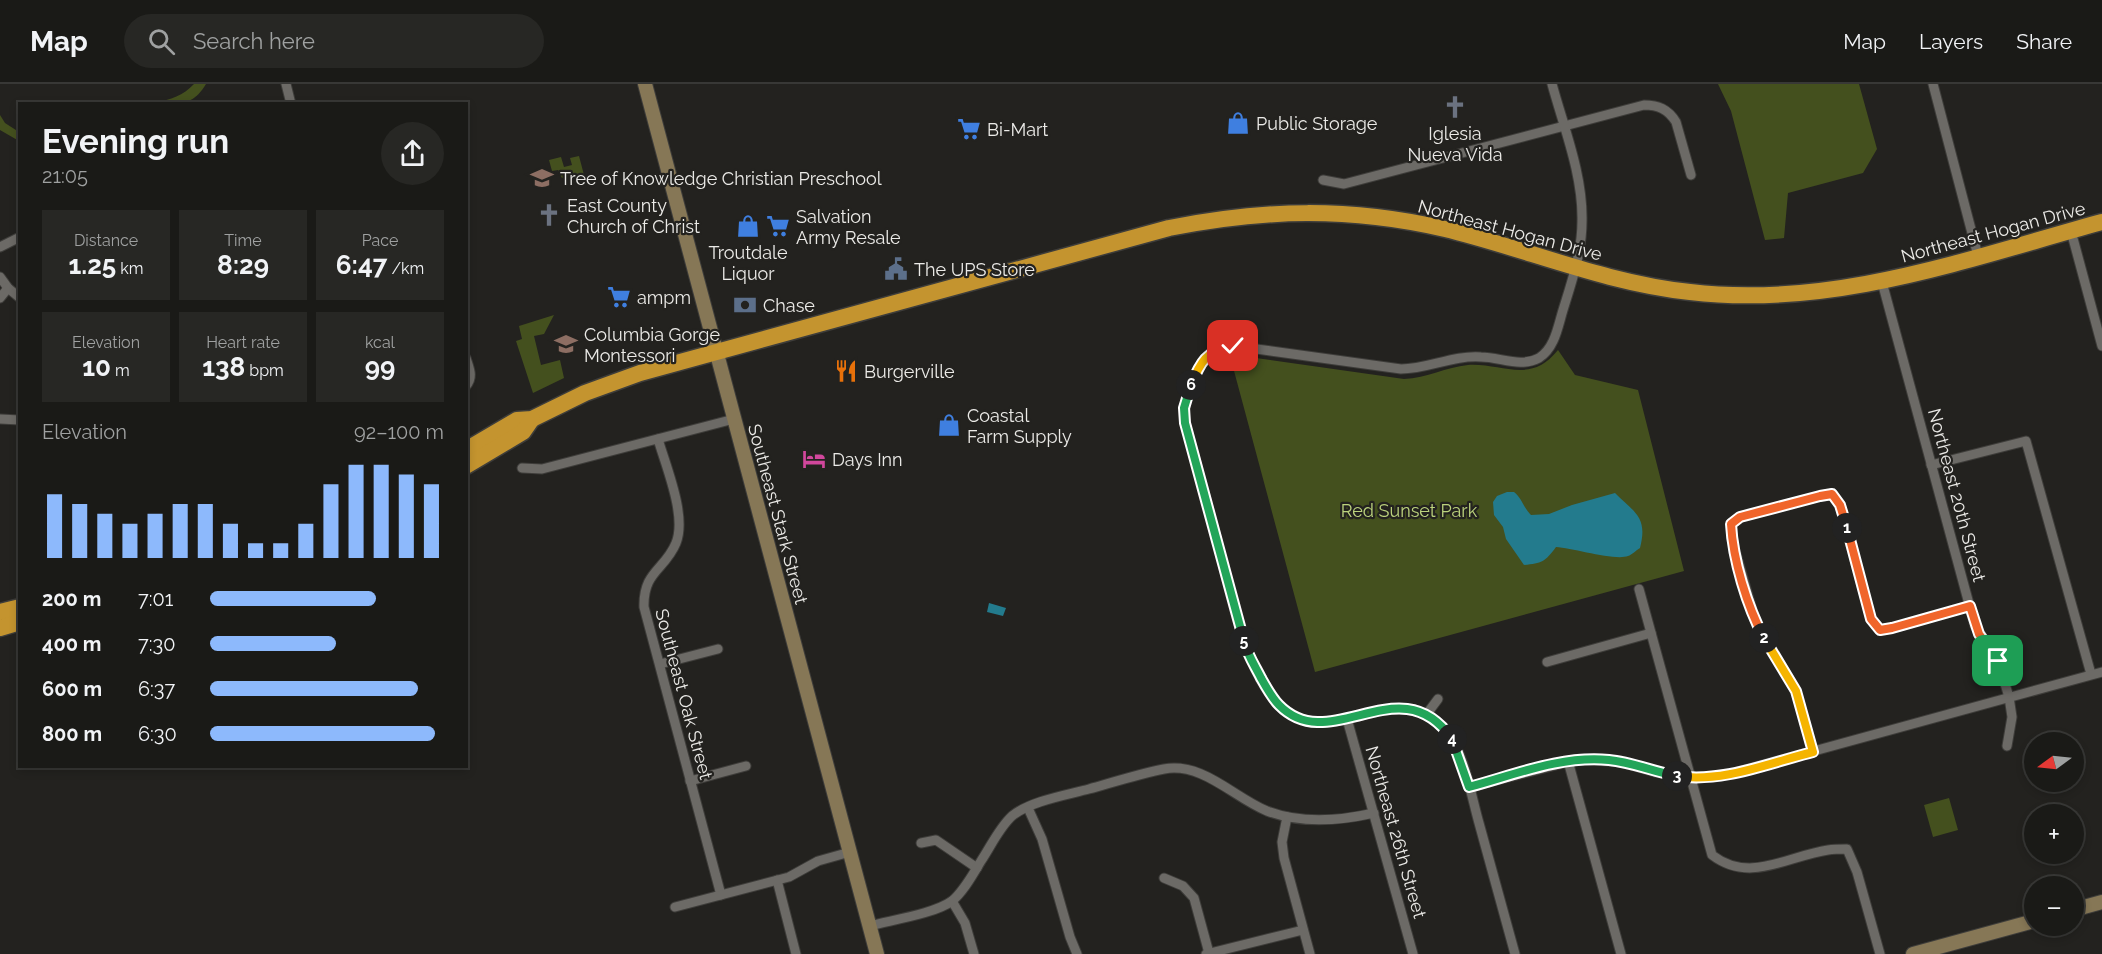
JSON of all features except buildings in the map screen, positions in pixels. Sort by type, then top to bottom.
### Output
[{"type":"highway","name":"Northeast Hogan Drive","points":[[468,449],[517,420],[532,419],[578,396],[613,382],[716,351],[1169,228],[1211,220],[1262,213],[1340,213],[1406,221],[1447,230],[1575,268],[1659,288],[1720,295],[1791,295],[1833,291],[1882,282],[2102,222]]},
{"type":"highway","name":"Northeast Hogan Drive","points":[[468,465],[523,432],[532,419]]},
{"type":"highway","points":[[0,612],[18,607]]},
{"type":"highway","points":[[0,628],[18,623]]},
{"type":"main road","name":"Southeast Stark Street","points":[[645,84],[877,954]]},
{"type":"main road","points":[[2084,907],[2102,902]]},
{"type":"main road","points":[[1913,954],[1956,948],[2024,924]]},
{"type":"street","points":[[286,84],[290,102]]},
{"type":"street","points":[[1515,954],[1469,787],[1456,746],[1444,729],[1426,715],[1408,708],[1397,707],[1347,720],[1317,722],[1297,717],[1279,705],[1268,690],[1245,646],[1185,423],[1184,408],[1200,364],[1214,352],[1233,346],[1401,369],[1422,367],[1464,356],[1526,362],[1540,357],[1551,346],[1556,336],[1580,243],[1581,201],[1552,84]]},
{"type":"street","points":[[1933,84],[1978,256]]},
{"type":"street","points":[[1323,180],[1344,184],[1644,105],[1664,109],[1671,114],[1676,122],[1691,175]]},
{"type":"street","points":[[2071,231],[2099,322],[2102,346]]},
{"type":"street","points":[[0,247],[18,238]]},
{"type":"street","points":[[0,276],[8,288],[18,296]]},
{"type":"street","name":"Northeast 20th Street","points":[[1882,282],[1970,606],[1979,634],[1998,661],[2009,697],[2012,717],[2007,746]]},
{"type":"street","points":[[0,298],[8,288]]},
{"type":"street","points":[[468,365],[471,375],[468,384]]},
{"type":"street","points":[[0,419],[18,420]]},
{"type":"street","points":[[522,468],[542,469],[734,419]]},
{"type":"street","name":"Southeast Oak Street","points":[[658,439],[680,520],[677,541],[672,551],[651,575],[646,586],[644,607],[721,895]]},
{"type":"street","points":[[1931,465],[2026,441],[2091,674]]},
{"type":"street","points":[[1813,752],[1796,691],[1755,620],[1732,540],[1731,524],[1740,517],[1832,494],[1840,505],[1871,619],[1880,630],[1970,606]]},
{"type":"street","points":[[640,570],[651,575]]},
{"type":"street","points":[[1639,589],[1712,855],[1722,862],[1750,869],[1827,850],[1846,849],[1857,872],[1880,954]]},
{"type":"street","points":[[1547,662],[1651,633]]},
{"type":"street","points":[[660,664],[718,648]]},
{"type":"street","points":[[1469,787],[1568,761],[1609,760],[1655,772],[1691,778],[1730,774],[2102,672]]},
{"type":"street","points":[[1426,715],[1438,699]]},
{"type":"street","name":"Northeast 26th Street","points":[[1347,720],[1413,954]]},
{"type":"street","points":[[1568,761],[1621,954]]},
{"type":"street","points":[[690,781],[746,766]]},
{"type":"street","points":[[869,926],[938,908],[952,901],[964,887],[1003,826],[1014,815],[1047,801],[1146,773],[1176,768],[1198,772],[1254,806],[1287,817],[1327,820],[1374,813]]},
{"type":"street","points":[[1028,808],[1042,839],[1077,954]]},
{"type":"street","points":[[1287,817],[1282,842],[1284,858],[1310,954]]},
{"type":"street","points":[[921,843],[936,840],[976,868]]},
{"type":"street","points":[[675,907],[777,880],[798,873],[818,861],[850,852]]},
{"type":"street","points":[[1164,878],[1183,886],[1194,898],[1208,954],[1303,930]]},
{"type":"street","points":[[777,880],[796,954]]},
{"type":"street","points":[[952,901],[965,923],[974,954]]},
{"type":"green space","points":[[194,84],[206,84],[196,97],[190,100],[158,102],[181,94]]},
{"type":"green space","points":[[1718,84],[1859,84],[1877,149],[1863,173],[1788,193],[1784,238],[1765,240],[1731,111]]},
{"type":"green space","points":[[0,115],[5,123],[18,131],[18,140],[0,130]]},
{"type":"green space","points":[[579,156],[584,175],[577,176],[576,174],[562,178],[558,170],[552,171],[549,160],[561,157],[564,167],[572,165],[570,158]]},
{"type":"green space","points":[[554,315],[544,334],[534,336],[541,365],[560,360],[564,378],[533,393],[516,341],[522,339],[519,326]]},
{"type":"green space","name":"Red Sunset Park","points":[[1558,350],[1575,375],[1638,390],[1684,571],[1315,672],[1230,356],[1404,379],[1468,365],[1526,370],[1548,361]]},
{"type":"green space","points":[[1949,798],[1958,830],[1933,837],[1924,805]]},
{"type":"water","points":[[1507,492],[1517,494],[1531,515],[1549,514],[1615,493],[1634,511],[1641,522],[1640,548],[1622,557],[1556,547],[1543,561],[1524,565],[1506,539],[1503,527],[1494,515],[1493,502],[1497,496]]},
{"type":"water","points":[[989,603],[1006,608],[1003,616],[987,612]]},
{"type":"place","name":"Iglesia Nueva Vida","points":[[1455,107]]},
{"type":"place","name":"Public Storage","points":[[1238,123]]},
{"type":"place","name":"Bi-Mart","points":[[969,129]]},
{"type":"place","name":"Tree of Knowledge Christian Preschool","points":[[542,178]]},
{"type":"place","name":"East County Church of Christ","points":[[549,215]]},
{"type":"place","name":"Troutdale Liquor","points":[[748,226]]},
{"type":"place","name":"Salvation Army Resale","points":[[778,226]]},
{"type":"place","name":"The UPS Store","points":[[896,269]]},
{"type":"place","name":"ampm","points":[[619,297]]},
{"type":"place","name":"Chase","points":[[745,305]]},
{"type":"place","name":"Columbia Gorge Montessori","points":[[566,344]]},
{"type":"place","name":"Burgerville","points":[[846,371]]},
{"type":"place","name":"Coastal Farm Supply","points":[[949,425]]},
{"type":"place","name":"Days Inn","points":[[814,459]]},
{"type":"route","points":[[1233,346],[1214,352],[1200,364],[1186,399],[1184,416],[1245,646],[1268,690],[1279,705],[1297,717],[1328,722],[1347,720],[1387,708],[1408,708],[1418,711],[1436,722],[1451,737],[1469,787],[1579,759],[1609,760],[1655,772],[1691,778],[1708,778],[1813,752],[1796,691],[1755,620],[1732,540],[1731,524],[1740,517],[1832,494],[1840,505],[1871,619],[1880,630],[1970,606],[1979,634],[1998,661]]}]
